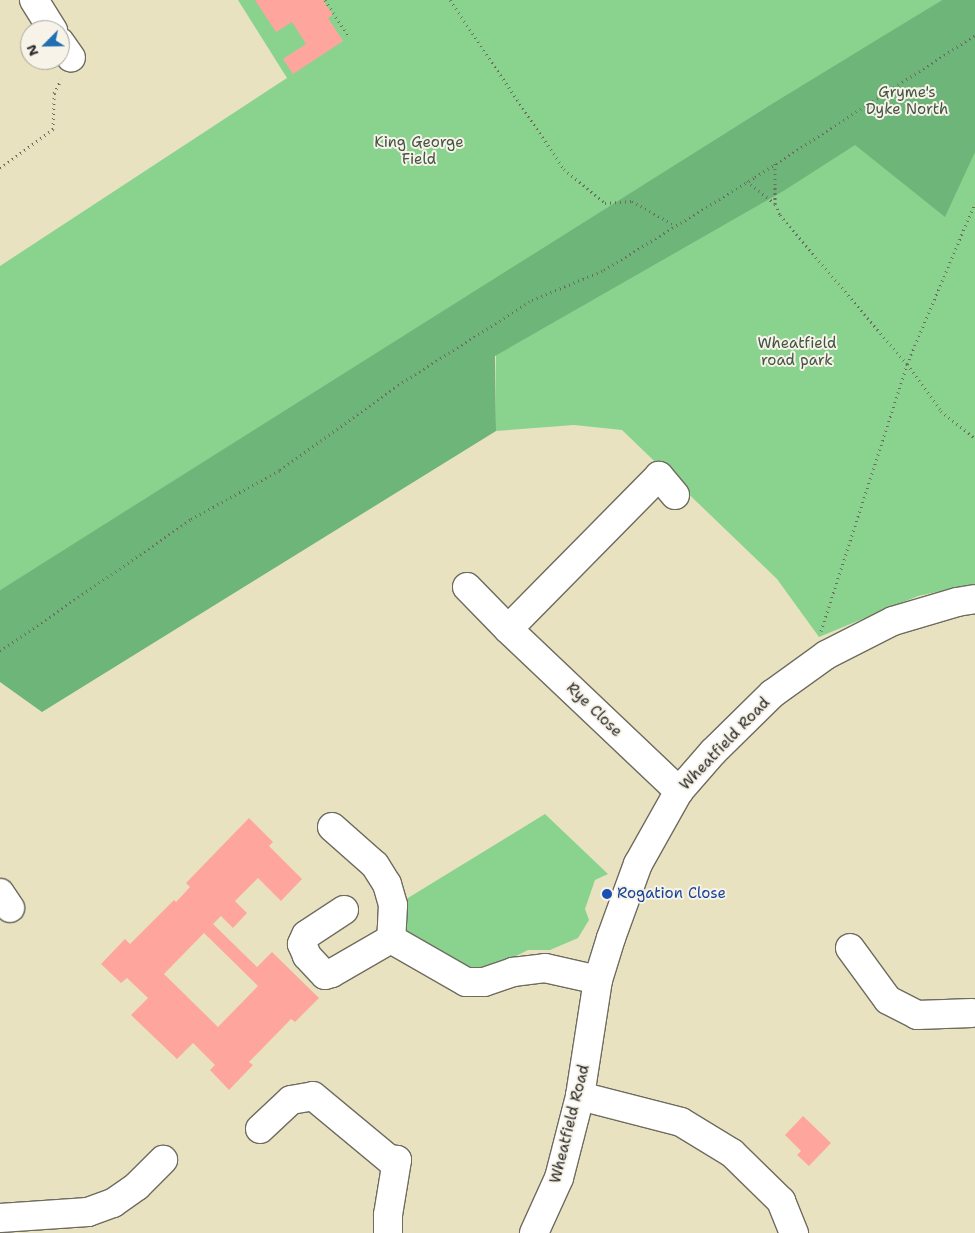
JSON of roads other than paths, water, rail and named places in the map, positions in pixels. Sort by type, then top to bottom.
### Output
[{"type":"street","points":[[34,0],[47,20]]},
{"type":"street","points":[[508,628],[667,486]]},
{"type":"street","name":"Rye Close","points":[[467,588],[679,791]]},
{"type":"street","name":"Wheatfield Road","points":[[534,1233],[559,1178],[580,1096],[598,980],[638,864],[679,791],[713,752],[772,694],[826,655],[893,621],[957,602],[975,599]]},
{"type":"street","points":[[332,827],[375,865],[387,884],[393,905],[391,939]]},
{"type":"street","points":[[344,910],[306,935],[302,944],[307,956],[325,975],[332,973],[391,939]]},
{"type":"street","points":[[391,939],[466,982],[484,982],[513,972],[545,968],[598,980]]},
{"type":"street","points":[[850,948],[888,1000],[916,1016],[974,1008]]},
{"type":"street","points":[[260,1129],[291,1100],[313,1096],[389,1160],[397,1160],[388,1214],[388,1233]]},
{"type":"street","points":[[580,1096],[681,1122],[732,1153],[781,1201],[794,1233]]},
{"type":"street","points":[[0,1218],[88,1212],[114,1203],[136,1186],[163,1160]]},
{"type":"place","name":"Rogation Close","points":[[607,894]]},
{"type":"park label","name":"Gryme's Dyke North","points":[[907,100]]},
{"type":"park label","name":"King George Field","points":[[419,150]]},
{"type":"park label","name":"Wheatfield road park","points":[[797,352]]}]
